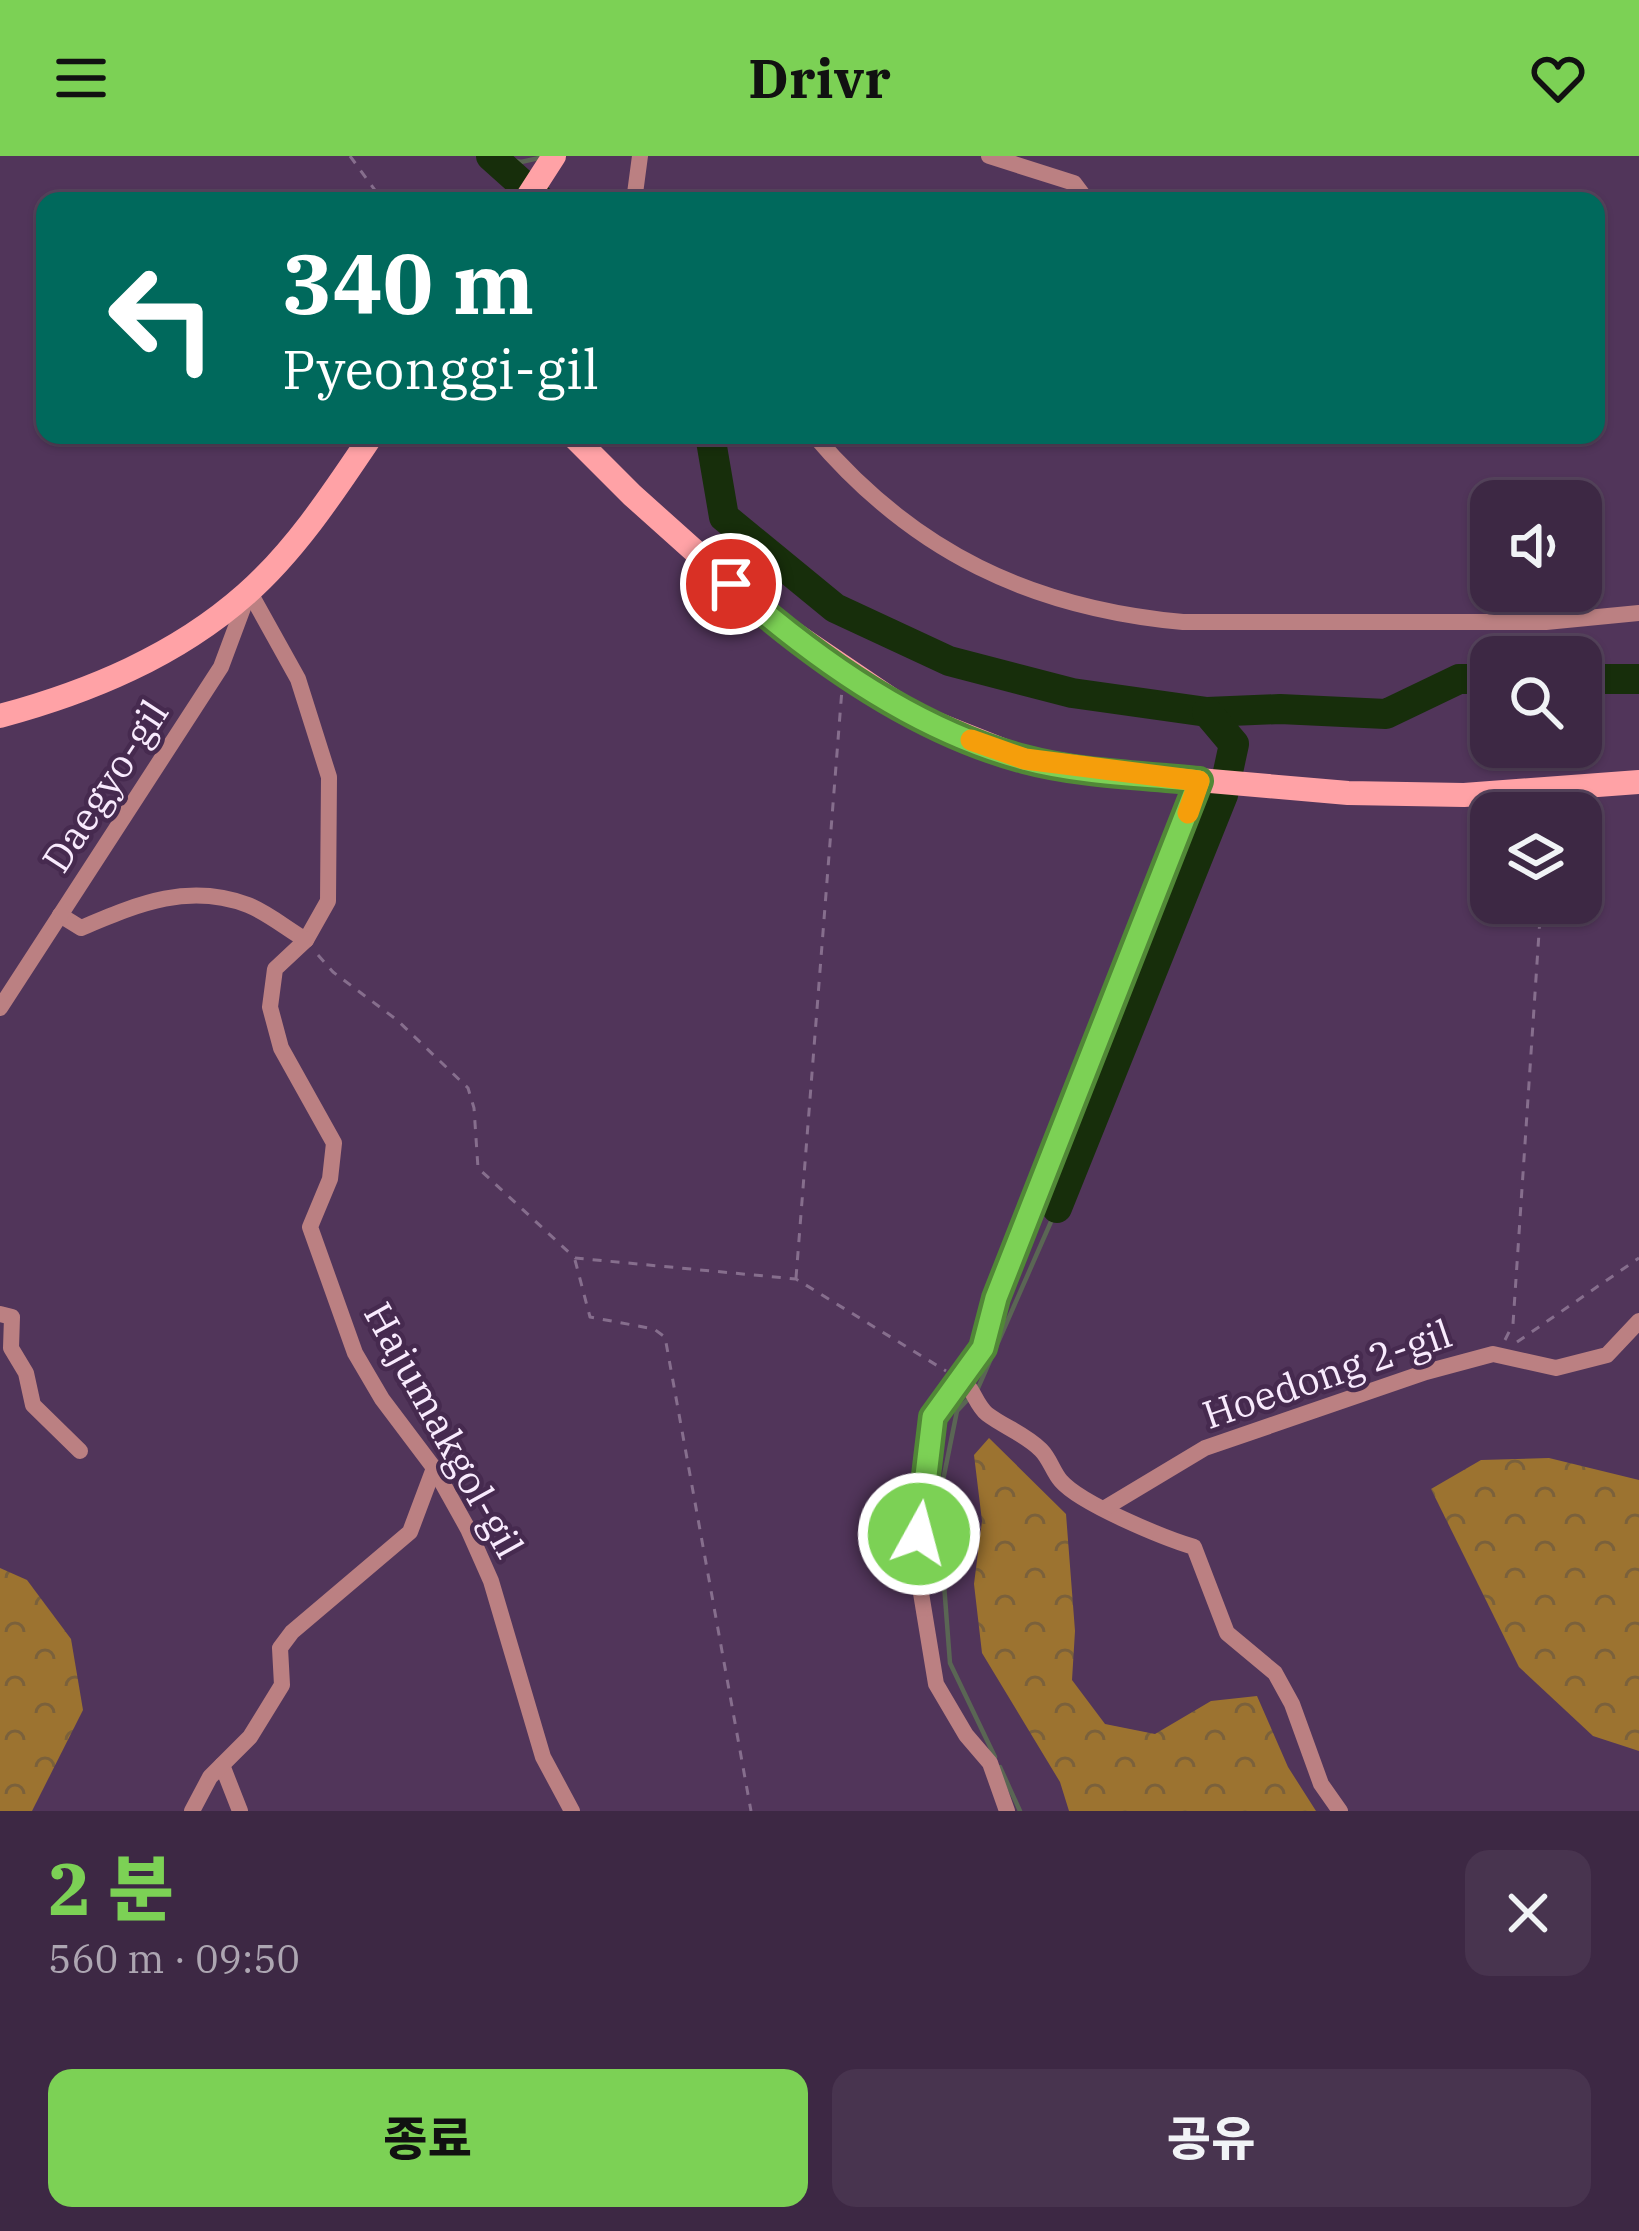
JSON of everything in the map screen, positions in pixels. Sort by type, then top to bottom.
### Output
[{"type":"main road","points":[[531,192],[554,156]]},
{"type":"main road","points":[[0,716],[116,677],[218,617],[249,591],[322,508],[366,444]]},
{"type":"main road","points":[[581,444],[765,614],[843,670],[914,715],[1025,759],[1348,794],[1464,795],[1639,782]]},
{"type":"street","points":[[635,192],[640,156]]},
{"type":"street","points":[[989,156],[1074,183],[1081,192]]},
{"type":"street","points":[[822,444],[850,478],[920,535],[994,577],[1127,616],[1183,622],[1546,622],[1639,613]]},
{"type":"street","name":"Daegyo-gil","points":[[0,1008],[221,667],[249,591]]},
{"type":"street","name":"Hajumakgol-gil","points":[[249,591],[298,679],[328,777],[328,901],[306,940],[275,969],[270,1007],[281,1048],[334,1143],[330,1179],[310,1227],[355,1353],[382,1399],[434,1468],[491,1581],[537,1741],[572,1811]]},
{"type":"street","points":[[1007,1811],[990,1763],[966,1735],[936,1684],[919,1582],[919,1534],[933,1417],[983,1348],[996,1298],[1112,1010],[1216,783]]},
{"type":"street","points":[[60,916],[81,928],[150,900],[196,893],[249,905],[306,940]]},
{"type":"street","points":[[0,1314],[12,1317],[11,1348],[26,1373],[33,1405],[80,1451]]},
{"type":"street","name":"Hoedong 2-gil","points":[[1105,1508],[1205,1448],[1426,1372],[1498,1355],[1556,1367],[1606,1354],[1639,1321]]},
{"type":"street","points":[[963,1381],[977,1403],[1044,1453],[1062,1483],[1105,1508],[1194,1547],[1227,1633],[1275,1673],[1322,1784],[1340,1811]]},
{"type":"street","points":[[192,1811],[210,1778],[250,1737],[282,1685],[280,1648],[292,1632],[410,1532],[434,1468]]},
{"type":"street","points":[[222,1765],[240,1811]]},
{"type":"path","points":[[350,156],[376,192]]},
{"type":"path","points":[[796,1280],[843,670]]},
{"type":"path","points":[[1498,1355],[1513,1324],[1540,924]]},
{"type":"path","points":[[306,940],[333,972],[397,1020],[468,1088],[478,1168],[574,1258],[590,1317],[654,1330],[665,1337],[752,1811]]},
{"type":"path","points":[[574,1258],[796,1280],[963,1381]]},
{"type":"path","points":[[1498,1355],[1639,1258]]},
{"type":"green space","points":[[989,1438],[1066,1514],[1075,1631],[1072,1680],[1105,1724],[1155,1734],[1211,1701],[1257,1696],[1288,1767],[1316,1811],[1069,1811],[1060,1782],[982,1653],[974,1584],[982,1521],[974,1455]]},
{"type":"green space","points":[[1549,1458],[1639,1480],[1639,1751],[1593,1736],[1519,1667],[1431,1489],[1481,1460]]},
{"type":"green space","points":[[0,1568],[27,1580],[71,1639],[83,1710],[32,1811],[0,1811]]},
{"type":"waterway","points":[[491,156],[531,192]]},
{"type":"waterway","points":[[492,156],[521,162],[539,158]]},
{"type":"waterway","points":[[712,444],[724,517],[835,608],[949,661],[1072,693],[1207,712],[1280,709],[1386,714],[1459,679],[1470,679]]},
{"type":"waterway","points":[[1602,679],[1639,679]]},
{"type":"waterway","points":[[1057,1208],[1223,795],[1234,744],[1207,712]]},
{"type":"waterway","points":[[978,1388],[1057,1208]]},
{"type":"waterway","points":[[971,1396],[957,1411],[938,1505],[950,1663],[995,1757]]},
{"type":"waterway","points":[[1000,1767],[1020,1811]]},
{"type":"slow traffic","points":[[971,740],[1025,759],[1199,781],[1188,813]]},
{"type":"route","points":[[731,584],[868,688],[914,715],[973,740],[1025,759],[1199,781],[996,1298],[983,1348],[933,1417],[919,1534]]}]
